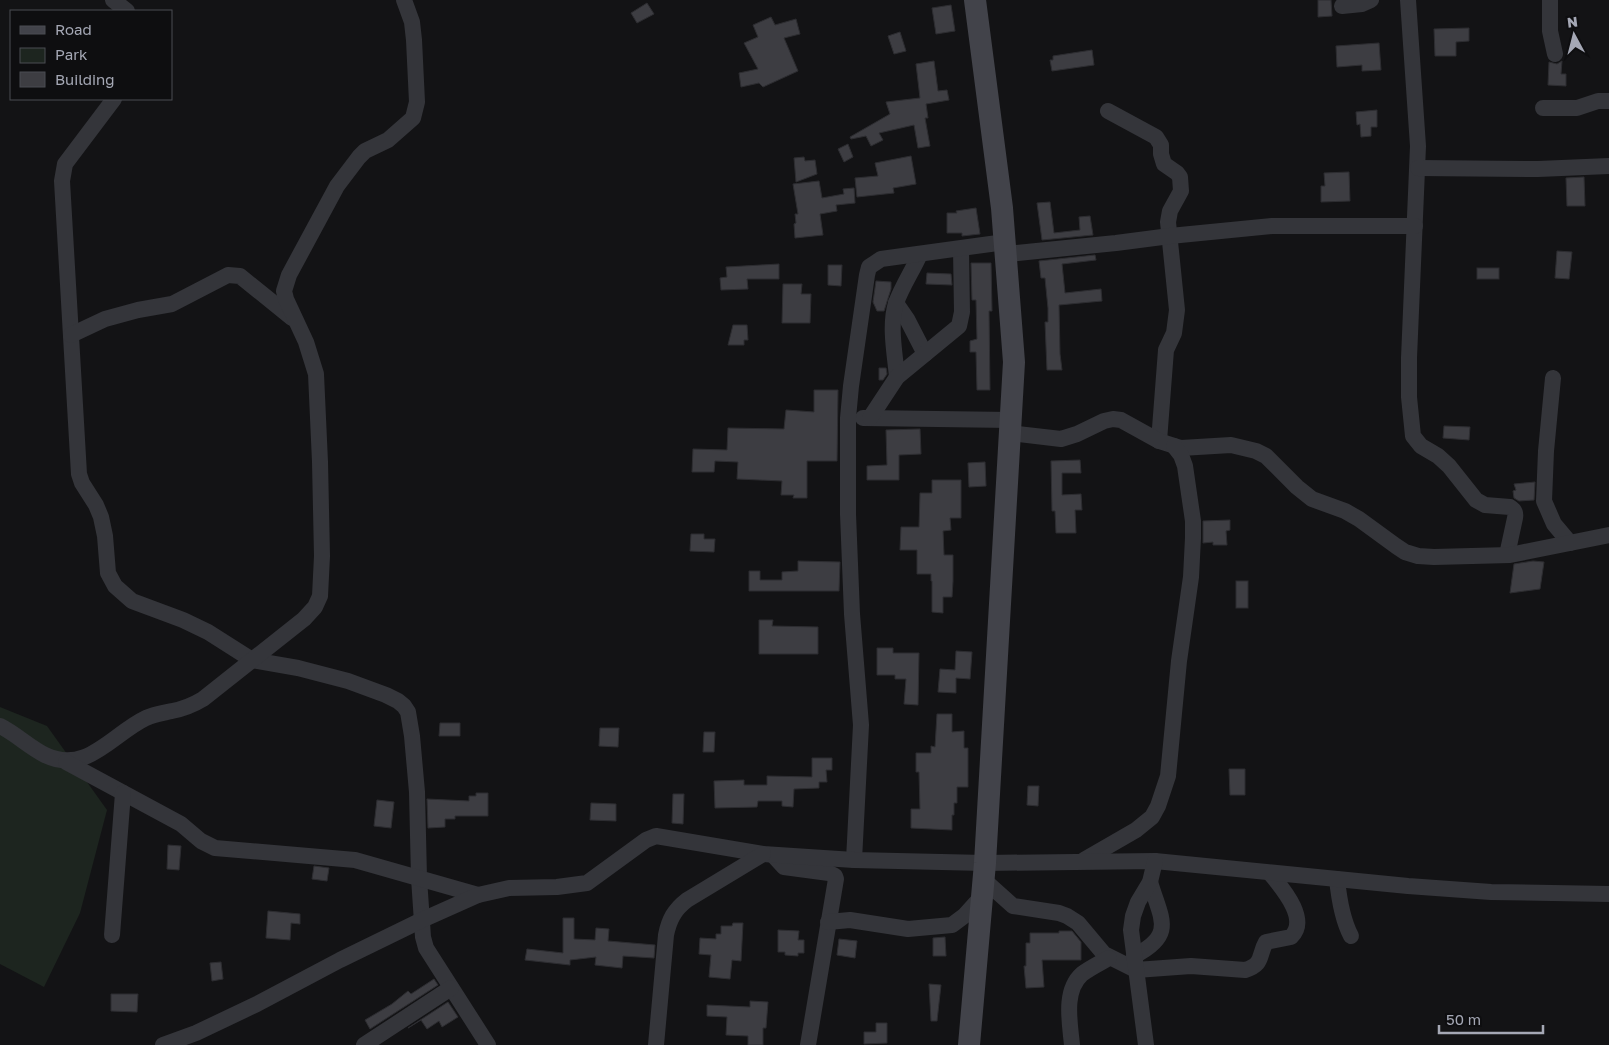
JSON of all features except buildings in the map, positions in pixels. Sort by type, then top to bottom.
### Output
[{"type":"street","points":[[113,0],[126,10]]},
{"type":"street","points":[[66,762],[82,759],[95,752],[147,717],[180,710],[203,699],[304,619],[318,602],[321,588],[320,462],[316,374],[306,342],[286,299],[284,290],[289,275],[337,186],[365,151],[388,140],[413,118],[416,112],[414,40],[412,22],[404,0]]},
{"type":"street","points":[[969,1045],[984,880],[1014,362],[1002,208],[975,0]]},
{"type":"street","points":[[1342,6],[1362,4],[1372,0]]},
{"type":"street","points":[[1408,0],[1416,102],[1418,168],[1408,358],[1413,436],[1421,446],[1438,456],[1449,466],[1476,500],[1485,505],[1510,507],[1513,509],[1516,513],[1507,555]]},
{"type":"street","points":[[1550,0],[1550,31],[1555,54]]},
{"type":"street","points":[[113,100],[69,156],[63,170],[62,181],[79,474],[82,484],[96,505],[101,518],[105,536],[108,573],[115,586],[132,601],[183,620],[226,642],[252,660],[298,668],[348,681],[392,698],[404,706],[408,712],[412,736],[417,792],[419,878],[426,948],[488,1045]]},
{"type":"street","points":[[1543,108],[1577,108],[1598,101],[1609,101]]},
{"type":"street","points":[[1108,111],[1156,137],[1161,145],[1164,164],[1177,173],[1180,178],[1181,192],[1168,216],[1177,324],[1166,350],[1166,444]]},
{"type":"street","points":[[1418,168],[1538,169],[1609,166]]},
{"type":"street","points":[[854,860],[861,725],[852,614],[848,514],[848,418],[869,267],[881,259],[961,249],[1116,243],[1170,236],[1292,226],[1415,226]]},
{"type":"street","points":[[870,418],[897,377],[959,326],[962,312],[961,249]]},
{"type":"street","points":[[897,377],[893,322],[896,302],[920,254]]},
{"type":"street","points":[[71,335],[105,318],[172,304],[221,278],[234,275],[240,276],[297,322]]},
{"type":"street","points":[[896,302],[925,354]]},
{"type":"street","points":[[1553,378],[1546,451],[1544,501],[1554,524],[1570,543]]},
{"type":"street","points":[[848,418],[1010,427],[1061,438],[1078,434],[1104,421],[1121,420],[1166,444],[1181,455],[1185,466],[1193,521],[1193,538],[1191,577],[1179,661],[1168,776],[1158,806],[1152,817],[1136,830],[1082,862]]},
{"type":"street","points":[[1166,444],[1193,448],[1231,446],[1256,451],[1266,456],[1312,499],[1350,513],[1405,552],[1418,556],[1507,555],[1609,535]]},
{"type":"street","points":[[0,726],[43,754],[66,762],[181,824],[201,841],[215,848],[355,860],[478,895]]},
{"type":"street","points":[[112,935],[123,792]]},
{"type":"street","points":[[163,1045],[196,1033],[422,920],[478,895],[509,888],[558,887],[587,883],[646,840],[656,836],[768,854],[854,860],[984,880],[1082,862],[1155,861],[1337,880],[1491,892],[1609,894]]},
{"type":"street","points":[[768,854],[789,869],[828,873],[835,876],[836,885],[828,922],[808,1045]]},
{"type":"street","points":[[656,1045],[666,935],[670,918],[687,900],[768,854]]},
{"type":"street","points":[[1146,1045],[1132,930],[1133,916],[1138,902],[1150,882],[1155,861]]},
{"type":"street","points":[[984,880],[1013,906],[1067,916],[1078,923],[1109,958],[1135,963],[1234,970],[1253,968],[1259,963],[1266,942],[1291,937],[1296,929],[1297,922],[1292,902],[1270,873]]},
{"type":"street","points":[[828,922],[850,920],[908,929],[952,925],[964,916],[984,880]]},
{"type":"street","points":[[1337,880],[1340,904],[1347,929],[1351,936]]},
{"type":"street","points":[[1135,963],[1154,945],[1162,933],[1160,913],[1150,882]]},
{"type":"street","points":[[1072,1045],[1070,994],[1074,983],[1081,975],[1109,958]]},
{"type":"street","points":[[364,1045],[451,988]]},
{"type":"green space","points":[[0,707],[47,726],[107,810],[80,913],[44,987],[0,964]]}]
